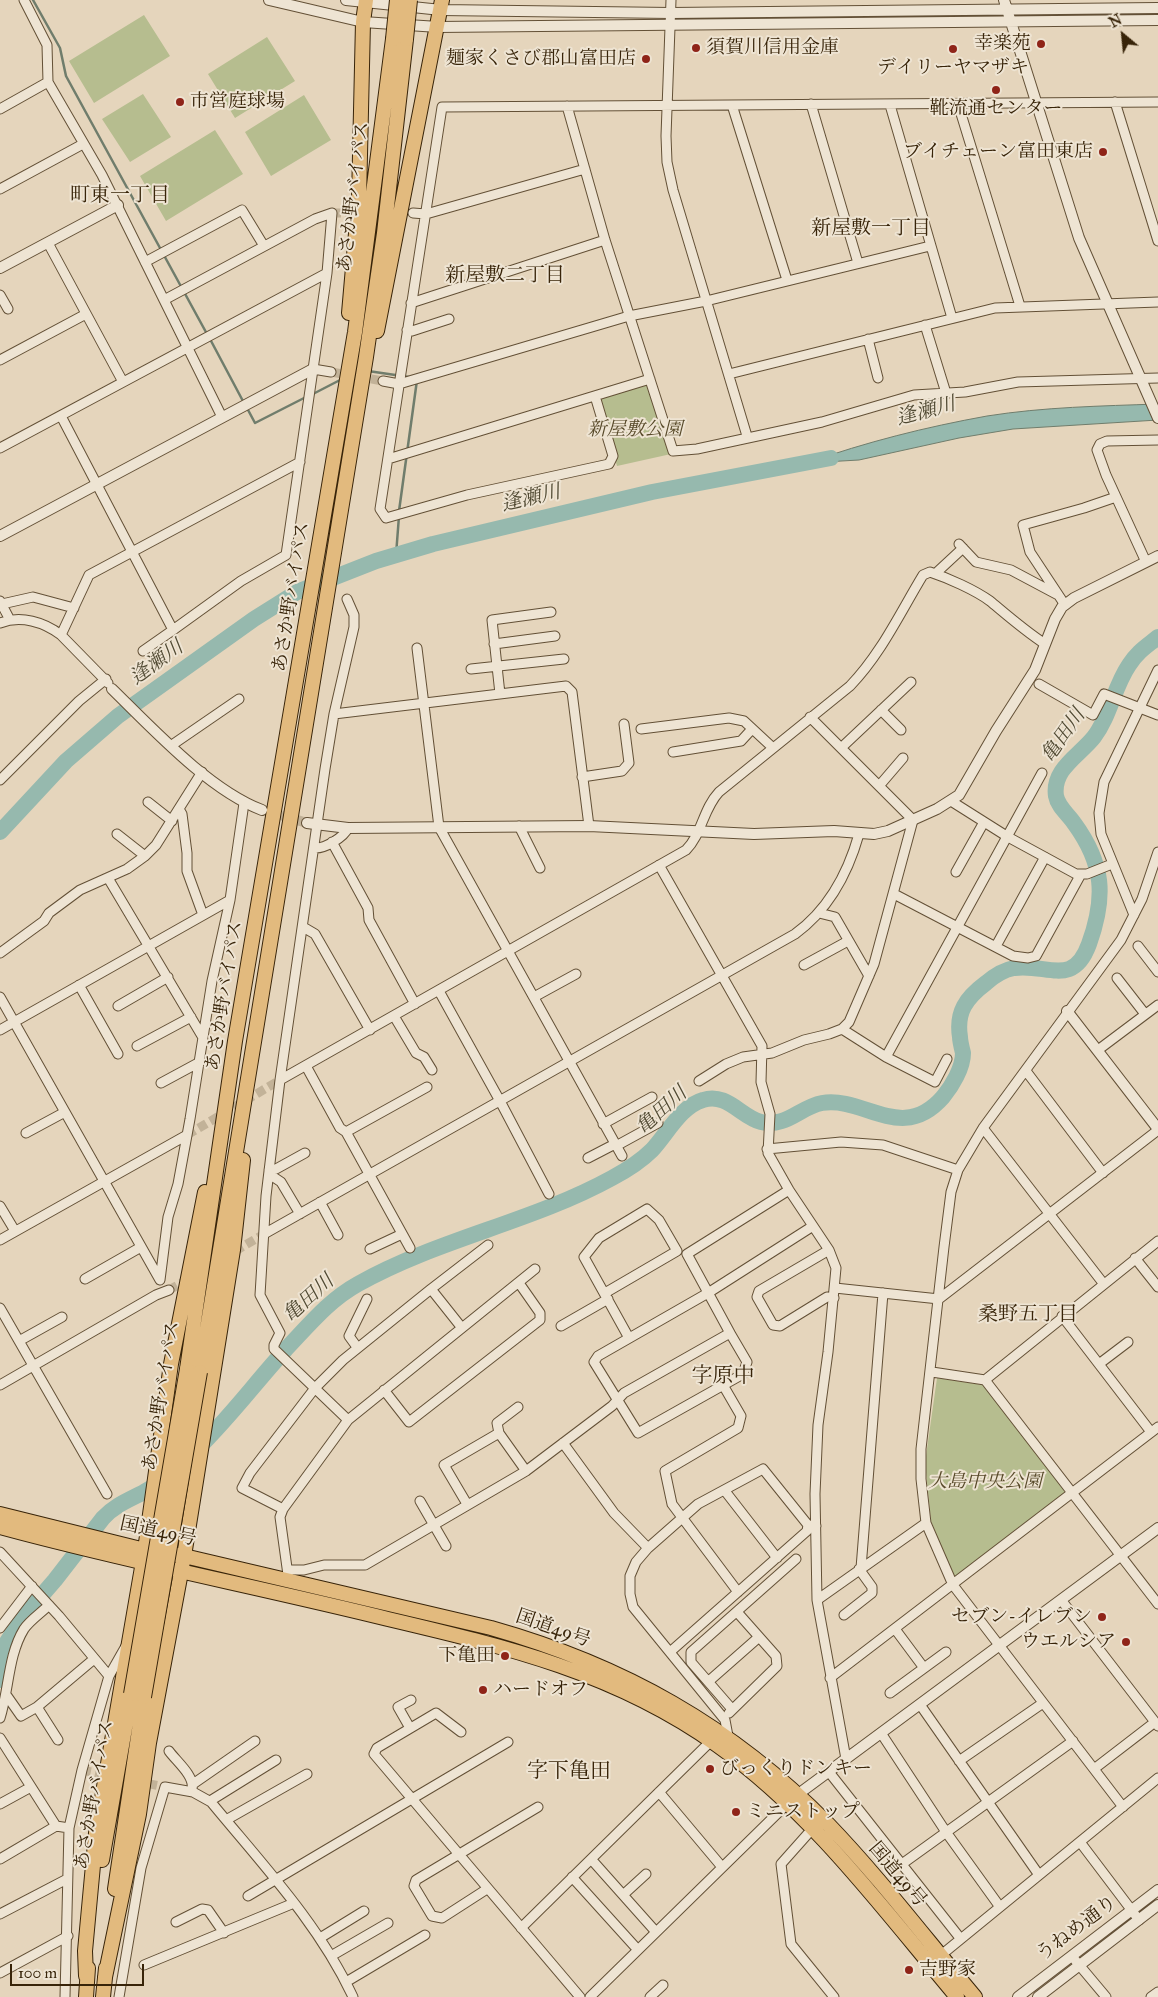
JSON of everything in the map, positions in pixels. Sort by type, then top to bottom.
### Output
[{"type":"highway","name":"あさか野バイパス","points":[[103,1997],[138,1696],[193,1370],[243,1114],[366,357],[384,233],[400,39],[397,0]]},
{"type":"highway","name":"あさか野バイパス","points":[[193,1370],[235,1041],[308,618],[400,39],[410,0]]},
{"type":"highway","points":[[349,366],[347,333],[359,199],[363,22],[366,2]]},
{"type":"highway","points":[[366,357],[378,328],[441,5]]},
{"type":"highway","points":[[86,1976],[84,1951],[96,1833],[144,1557],[171,1364],[184,1290],[235,1041]]},
{"type":"highway","points":[[105,1977],[138,1814],[149,1743],[184,1556],[233,1250],[244,1150],[243,1114]]},
{"type":"highway","name":"国道49号","points":[[0,1514],[103,1540],[180,1572],[338,1607],[546,1659],[622,1690],[711,1741],[792,1799],[847,1845],[975,1997]]},
{"type":"highway","name":"国道49号","points":[[0,1527],[94,1552],[144,1557],[184,1556],[288,1576],[528,1639],[626,1676],[728,1736],[792,1799],[814,1828],[957,1997]]},
{"type":"highway","name":"あさか野バイパス","points":[[86,1997],[86,1976],[103,1852],[138,1696]]},
{"type":"street","points":[[24,0],[47,45],[48,82],[118,205],[222,417]]},
{"type":"street","points":[[269,0],[363,22],[438,27],[1158,20]]},
{"type":"street","points":[[346,0],[671,13],[1005,4],[1158,8]]},
{"type":"street","points":[[671,0],[667,162],[706,301],[747,436]]},
{"type":"street","points":[[1005,4],[1069,209],[1108,305],[1158,418]]},
{"type":"street","points":[[0,109],[48,82]]},
{"type":"street","points":[[1115,102],[1158,241]]},
{"type":"street","points":[[595,396],[613,456],[612,460],[606,465],[517,483],[386,518],[380,509],[395,401],[400,384],[442,107],[1158,102]]},
{"type":"street","points":[[811,104],[858,263]]},
{"type":"street","points":[[958,104],[1020,306]]},
{"type":"street","points":[[732,105],[787,280]]},
{"type":"street","points":[[890,105],[952,318]]},
{"type":"street","points":[[567,106],[605,240],[672,451],[697,449],[747,436],[822,422],[914,395],[964,392],[1018,382],[1158,378]]},
{"type":"street","points":[[0,189],[83,144]]},
{"type":"street","points":[[413,213],[426,214],[585,169]]},
{"type":"street","points":[[0,268],[118,205]]},
{"type":"street","points":[[146,262],[242,210],[264,246]]},
{"type":"street","points":[[143,651],[242,582],[286,555],[327,273],[332,213],[321,215],[164,300]]},
{"type":"street","points":[[411,303],[605,240]]},
{"type":"street","points":[[48,243],[123,382]]},
{"type":"street","points":[[383,381],[400,384],[629,316],[706,301],[930,246]]},
{"type":"street","points":[[1,444],[61,416],[327,273]]},
{"type":"street","points":[[0,295],[8,309]]},
{"type":"street","points":[[729,374],[995,308],[1158,302]]},
{"type":"street","points":[[0,360],[86,314]]},
{"type":"street","points":[[407,330],[412,331],[449,319]]},
{"type":"street","points":[[924,325],[946,393]]},
{"type":"street","points":[[868,339],[878,378]]},
{"type":"street","points":[[0,536],[313,369],[331,372]]},
{"type":"street","points":[[388,459],[650,379]]},
{"type":"street","points":[[61,416],[173,630]]},
{"type":"street","points":[[1146,562],[1097,450],[1100,444],[1123,439],[1158,440]]},
{"type":"street","points":[[61,635],[89,575],[300,462]]},
{"type":"street","points":[[1065,605],[1030,552],[1023,525],[1116,497]]},
{"type":"street","points":[[935,574],[961,546],[976,562],[1011,570],[1058,595]]},
{"type":"street","points":[[312,824],[348,828],[588,826],[754,834],[834,830],[874,834],[888,831],[951,802],[959,794],[996,731],[1036,670],[1055,619],[1065,605],[1074,598],[1158,556]]},
{"type":"street","points":[[280,1080],[686,850],[698,830],[706,810],[716,796],[772,747],[850,686],[864,672],[881,648],[923,575],[930,572],[988,600],[1025,631],[1045,644]]},
{"type":"street","points":[[10,620],[1,602],[33,598],[74,608]]},
{"type":"street","points":[[347,599],[354,615],[354,627],[312,824],[314,848],[280,1080],[269,1172],[260,1295],[280,1333],[273,1348],[348,1420]]},
{"type":"street","points":[[500,694],[492,620],[551,612]]},
{"type":"street","points":[[0,623],[10,620],[41,623],[61,635],[172,746],[202,772],[244,803],[262,810]]},
{"type":"street","points":[[494,644],[555,636]]},
{"type":"street","points":[[416,648],[439,826],[622,1156]]},
{"type":"street","points":[[472,669],[564,659]]},
{"type":"street","points":[[1134,915],[1101,834],[1099,813],[1104,782],[1158,670]]},
{"type":"street","points":[[841,748],[911,682]]},
{"type":"street","points":[[0,780],[79,701],[109,684]]},
{"type":"street","points":[[1039,684],[1093,715],[1104,694],[1158,715]]},
{"type":"street","points":[[334,714],[566,686],[572,692],[588,826]]},
{"type":"street","points":[[172,746],[239,698]]},
{"type":"street","points":[[881,710],[901,730]]},
{"type":"street","points":[[810,717],[913,820]]},
{"type":"street","points":[[641,730],[729,718],[744,721],[772,747]]},
{"type":"street","points":[[582,777],[622,772],[629,763],[624,724]]},
{"type":"street","points":[[673,752],[741,741],[752,729]]},
{"type":"street","points":[[879,786],[903,758]]},
{"type":"street","points":[[0,953],[44,921],[49,913],[80,890],[108,878],[145,856],[156,846],[202,772]]},
{"type":"street","points":[[886,1057],[1042,774]]},
{"type":"street","points":[[148,802],[172,821]]},
{"type":"street","points":[[951,802],[1008,837],[1076,874],[1084,874],[1112,864]]},
{"type":"street","points":[[156,1296],[160,1280],[168,1217],[178,1184],[202,1036],[230,900],[244,803]]},
{"type":"street","points":[[179,809],[182,814],[187,853],[187,871],[203,915]]},
{"type":"street","points":[[699,1081],[726,1064],[743,1057],[763,1054],[842,1029],[854,1014],[869,976],[894,894],[913,820]]},
{"type":"street","points":[[956,872],[984,822]]},
{"type":"street","points":[[519,826],[540,868]]},
{"type":"street","points":[[314,848],[319,848],[332,842],[346,833],[348,828]]},
{"type":"street","points":[[117,834],[145,856]]},
{"type":"street","points":[[264,1234],[795,934],[819,913],[826,904],[852,860],[859,834]]},
{"type":"street","points":[[332,842],[368,908],[369,920],[416,1004]]},
{"type":"street","points":[[1123,1807],[953,1585],[926,1523],[921,1487],[921,1455],[932,1372],[951,1192],[958,1170],[983,1128],[1026,1071],[1067,1011],[1121,940],[1134,915],[1158,852]]},
{"type":"street","points":[[996,946],[1045,857]]},
{"type":"street","points":[[659,865],[762,1046],[761,1082],[770,1114],[767,1149],[788,1190],[829,1250],[836,1268],[818,1426],[812,1526],[817,1600],[846,1759]]},
{"type":"street","points":[[894,894],[959,926],[1013,956],[1028,958],[1036,956],[1084,874]]},
{"type":"street","points":[[108,878],[202,1036]]},
{"type":"street","points":[[0,1030],[230,900]]},
{"type":"street","points":[[819,913],[835,917],[869,976]]},
{"type":"street","points":[[303,926],[315,934],[370,1030]]},
{"type":"street","points":[[804,966],[848,940]]},
{"type":"street","points":[[1138,946],[1158,972]]},
{"type":"street","points":[[534,997],[576,974]]},
{"type":"street","points":[[118,1006],[168,977]]},
{"type":"street","points":[[1117,978],[1145,1014]]},
{"type":"street","points":[[79,985],[118,1054]]},
{"type":"street","points":[[439,991],[500,1101],[548,1194]]},
{"type":"street","points":[[0,998],[160,1280]]},
{"type":"street","points":[[1098,1050],[1158,1005]]},
{"type":"street","points":[[835,1288],[939,1299],[1158,1129],[1067,1011]]},
{"type":"street","points":[[394,1016],[416,1053],[424,1057],[432,1070]]},
{"type":"street","points":[[137,1046],[191,1018]]},
{"type":"street","points":[[842,1029],[886,1057],[935,1082],[947,1059]]},
{"type":"street","points":[[161,1083],[198,1063]]},
{"type":"street","points":[[306,1066],[340,1128],[346,1132],[410,1248]]},
{"type":"street","points":[[1026,1071],[1103,1173]]},
{"type":"street","points":[[346,1132],[427,1087]]},
{"type":"street","points":[[604,1124],[652,1097]]},
{"type":"street","points":[[26,1133],[65,1112]]},
{"type":"street","points":[[588,1158],[658,1123]]},
{"type":"street","points":[[983,1128],[1103,1284]]},
{"type":"street","points":[[0,1240],[187,1135]]},
{"type":"street","points":[[767,1149],[841,1142],[883,1145],[958,1170]]},
{"type":"street","points":[[269,1172],[305,1153]]},
{"type":"street","points":[[269,1172],[281,1182],[300,1214]]},
{"type":"street","points":[[687,1254],[788,1190]]},
{"type":"street","points":[[320,1202],[338,1235]]},
{"type":"street","points":[[0,1206],[15,1232]]},
{"type":"street","points":[[629,1338],[584,1257],[599,1238],[647,1209],[659,1220],[677,1251],[687,1254],[708,1293],[730,1333],[747,1362],[743,1374],[638,1434],[594,1362],[598,1356],[708,1293],[813,1226]]},
{"type":"street","points":[[370,1249],[402,1234]]},
{"type":"street","points":[[985,1380],[1062,1316],[1158,1241]]},
{"type":"street","points":[[283,1509],[242,1488],[250,1473],[315,1388],[357,1347],[488,1245]]},
{"type":"street","points":[[84,1279],[141,1247]]},
{"type":"street","points":[[829,1250],[759,1291],[757,1298],[773,1325],[780,1326],[827,1298],[834,1298]]},
{"type":"street","points":[[561,1326],[677,1251]]},
{"type":"street","points":[[1136,1258],[1158,1286]]},
{"type":"street","points":[[535,1270],[348,1420],[283,1509],[280,1517],[288,1576],[324,1565],[365,1565],[526,1471],[618,1400],[624,1393],[730,1333]]},
{"type":"street","points":[[384,1390],[410,1422],[540,1320],[540,1313],[519,1283]]},
{"type":"street","points":[[431,1289],[462,1328]]},
{"type":"street","points":[[0,1385],[169,1290]]},
{"type":"street","points":[[844,1615],[872,1593],[872,1587],[860,1568],[883,1293]]},
{"type":"street","points":[[357,1347],[349,1336],[367,1299]]},
{"type":"street","points":[[0,1308],[106,1494]]},
{"type":"street","points":[[830,1678],[1155,1429],[1099,1364],[1062,1316]]},
{"type":"street","points":[[19,1341],[62,1317]]},
{"type":"street","points":[[1099,1364],[1128,1342]]},
{"type":"street","points":[[932,1372],[985,1380],[1158,1604]]},
{"type":"street","points":[[723,1385],[741,1416],[738,1428],[665,1471],[672,1504],[738,1592]]},
{"type":"street","points":[[518,1407],[497,1423],[499,1433],[526,1471]]},
{"type":"street","points":[[467,1504],[444,1465],[499,1433]]},
{"type":"street","points":[[563,1443],[614,1512],[648,1548]]},
{"type":"street","points":[[728,1736],[725,1720],[637,1613],[630,1594],[630,1576],[633,1568],[648,1548],[698,1504],[763,1470],[812,1526]]},
{"type":"street","points":[[725,1491],[777,1558]]},
{"type":"street","points":[[420,1501],[446,1546]]},
{"type":"street","points":[[817,1600],[926,1523]]},
{"type":"street","points":[[670,1652],[812,1526]]},
{"type":"street","points":[[590,1997],[792,1799],[1062,1601],[1158,1528]]},
{"type":"street","points":[[0,1552],[32,1586],[109,1676]]},
{"type":"street","points":[[731,1708],[691,1662],[691,1652],[796,1558]]},
{"type":"street","points":[[0,1628],[32,1586]]},
{"type":"street","points":[[1062,1601],[1156,1724],[1094,1769]]},
{"type":"street","points":[[0,1718],[7,1696],[15,1647],[25,1627],[47,1604]]},
{"type":"street","points":[[725,1720],[731,1708],[777,1666],[776,1656],[737,1612]]},
{"type":"street","points":[[894,1629],[924,1668]]},
{"type":"street","points":[[708,1682],[759,1637]]},
{"type":"street","points":[[65,1997],[68,1936],[67,1879],[69,1828],[82,1770],[109,1676],[129,1643]]},
{"type":"street","points":[[890,1693],[946,1652]]},
{"type":"street","points":[[7,1696],[21,1716],[37,1707],[94,1659]]},
{"type":"street","points":[[410,1728],[398,1707],[411,1700]]},
{"type":"street","points":[[959,1761],[1043,1703]]},
{"type":"street","points":[[920,1706],[1039,1875]]},
{"type":"street","points":[[37,1707],[58,1740]]},
{"type":"street","points":[[461,1732],[437,1713],[376,1748],[374,1752],[411,1799],[580,1997]]},
{"type":"street","points":[[881,1733],[946,1832],[1000,1907]]},
{"type":"street","points":[[0,1738],[56,1826]]},
{"type":"street","points":[[192,1788],[255,1741]]},
{"type":"street","points":[[520,1928],[711,1741]]},
{"type":"street","points":[[902,1864],[1073,1741]]},
{"type":"street","points":[[248,1896],[508,1742]]},
{"type":"street","points":[[168,1751],[189,1776],[192,1788]]},
{"type":"street","points":[[210,1801],[276,1760]]},
{"type":"street","points":[[829,1772],[960,1938]]},
{"type":"street","points":[[226,1820],[307,1774]]},
{"type":"street","points":[[940,1956],[1158,1778]]},
{"type":"street","points":[[0,1804],[31,1787]]},
{"type":"street","points":[[120,1997],[126,1944],[141,1868],[165,1787],[192,1788],[210,1801],[294,1903],[320,1938],[332,1956],[353,1997]]},
{"type":"street","points":[[659,1792],[722,1867]]},
{"type":"street","points":[[487,1889],[442,1918],[432,1916],[414,1886],[416,1880],[538,1807]]},
{"type":"street","points":[[0,1859],[56,1826],[69,1828]]},
{"type":"street","points":[[814,1828],[782,1864],[791,1944],[834,1997]]},
{"type":"street","points":[[1080,1842],[1138,1920]]},
{"type":"street","points":[[591,1859],[656,1932]]},
{"type":"street","points":[[623,1895],[646,1874]]},
{"type":"street","points":[[572,1877],[638,1950]]},
{"type":"street","points":[[0,1914],[67,1879]]},
{"type":"street","name":"うねめ通り","points":[[1018,1997],[1158,1890]]},
{"type":"street","points":[[144,1965],[294,1903]]},
{"type":"street","name":"うねめ通り","points":[[1038,1997],[1158,1905]]},
{"type":"street","points":[[176,1922],[202,1908],[208,1910],[224,1933]]},
{"type":"street","points":[[320,1938],[364,1911]]},
{"type":"street","points":[[332,1956],[388,1923]]},
{"type":"street","points":[[346,1982],[425,1935]]},
{"type":"street","points":[[0,1972],[68,1936]]},
{"type":"street","points":[[1072,1955],[1078,1965],[1106,1997]]},
{"type":"street","points":[[650,1997],[663,1985]]},
{"type":"street","points":[[1151,1997],[1158,1992]]},
{"type":"green space","points":[[144,15],[170,56],[94,103],[69,61]]},
{"type":"green space","points":[[267,37],[295,81],[235,118],[208,74]]},
{"type":"green space","points":[[143,94],[171,137],[130,162],[102,119]]},
{"type":"green space","points":[[304,95],[331,140],[271,176],[245,132]]},
{"type":"green space","points":[[215,130],[243,174],[166,221],[140,176]]},
{"type":"green space","name":"新屋敷公園","points":[[648,382],[671,454],[617,466],[598,397]]},
{"type":"green space","name":"大島中央公園","points":[[937,1378],[983,1385],[1066,1492],[954,1578],[931,1521],[925,1463]]},
{"type":"water","points":[[1158,404],[1158,420],[1013,429],[959,438],[859,460],[807,463],[851,448],[896,436],[987,416],[1051,409]]},
{"type":"waterway","points":[[33,0],[60,48],[66,76],[207,334]]},
{"type":"waterway","points":[[210,339],[244,403]]},
{"type":"waterway","points":[[368,371],[409,377]]},
{"type":"waterway","points":[[311,395],[342,379]]},
{"type":"waterway","points":[[399,511],[417,380]]},
{"type":"waterway","points":[[247,408],[255,423],[306,397]]},
{"type":"waterway","name":"逢瀬川","points":[[0,832],[66,761],[118,716],[254,619],[297,592],[376,561],[433,544],[652,492],[831,458]]},
{"type":"waterway","points":[[396,555],[399,516]]},
{"type":"waterway","name":"亀田川","points":[[0,1680],[5,1645],[23,1617],[55,1580],[103,1518],[117,1506],[156,1485],[189,1457],[214,1432],[311,1322],[348,1290],[389,1268],[452,1242],[550,1207],[612,1178],[643,1158],[652,1150],[681,1114],[695,1103],[703,1100],[719,1099],[754,1119],[770,1123],[785,1120],[807,1108],[822,1103],[838,1103],[898,1118],[913,1117],[928,1110],[943,1097],[959,1071],[963,1059],[959,1028],[961,1013],[973,994],[995,976],[1010,969],[1026,967],[1058,971],[1067,970],[1075,966],[1083,957],[1089,944],[1098,911],[1099,881],[1096,867],[1084,838],[1059,804],[1056,796],[1056,786],[1062,770],[1088,744],[1099,729],[1119,683],[1132,660],[1158,637]]},
{"type":"tunnel","points":[[332,213],[362,213]]},
{"type":"tunnel","points":[[331,372],[383,381]]},
{"type":"tunnel","points":[[267,811],[307,823]]},
{"type":"tunnel","points":[[187,1135],[280,1080]]},
{"type":"tunnel","points":[[200,1272],[264,1234]]},
{"type":"tunnel","points":[[169,1290],[189,1279]]},
{"type":"tunnel","points":[[82,1770],[165,1787]]},
{"type":"place","name":"幸楽苑","points":[[1041,44]]},
{"type":"place","name":"須賀川信用金庫","points":[[696,48]]},
{"type":"place","name":"デイリーヤマザキ","points":[[953,49]]},
{"type":"place","name":"麺家くさび郡山富田店","points":[[646,59]]},
{"type":"place","name":"靴流通センター","points":[[996,90]]},
{"type":"place","name":"市営庭球場","points":[[180,102]]},
{"type":"place","name":"ブイチェーン富田東店","points":[[1103,152]]},
{"type":"place","name":"セブン-イレブン","points":[[1102,1617]]},
{"type":"place","name":"ウエルシア","points":[[1126,1642]]},
{"type":"place","name":"下亀田","points":[[505,1656]]},
{"type":"place","name":"ハードオフ","points":[[483,1690]]},
{"type":"place","name":"びっくりドンキー","points":[[710,1769]]},
{"type":"place","name":"ミニストップ","points":[[736,1812]]},
{"type":"place","name":"吉野家","points":[[909,1970]]},
{"type":"district","name":"町東一丁目","points":[[120,196]]},
{"type":"district","name":"新屋敷一丁目","points":[[871,229]]},
{"type":"district","name":"新屋敷二丁目","points":[[505,276]]},
{"type":"district","name":"桑野五丁目","points":[[1028,1315]]},
{"type":"district","name":"字原中","points":[[723,1377]]},
{"type":"district","name":"字下亀田","points":[[569,1772]]}]
